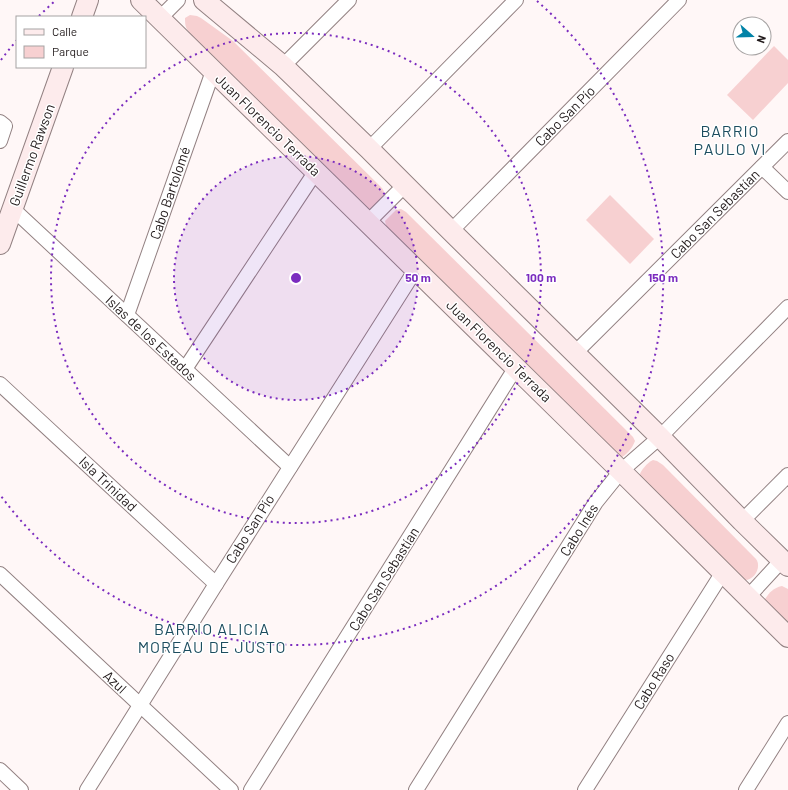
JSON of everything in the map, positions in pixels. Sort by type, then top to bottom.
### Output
[{"type":"street","points":[[82,16],[88,0]]},
{"type":"street","name":"Juan Florencio Terrada","points":[[141,0],[516,367],[788,637]]},
{"type":"street","points":[[160,18],[178,0]]},
{"type":"street","points":[[204,0],[283,66],[369,149],[785,563],[748,597]]},
{"type":"street","points":[[283,66],[349,0]]},
{"type":"street","points":[[369,149],[516,0]]},
{"type":"street","name":"Cabo San Pío","points":[[451,231],[679,0]]},
{"type":"street","name":"Guillermo Rawson","points":[[0,244],[64,68]]},
{"type":"street","name":"Cabo Bartolomé","points":[[127,315],[213,71]]},
{"type":"street","points":[[0,141],[3,124]]},
{"type":"street","name":"Cabo San Sebastían","points":[[574,353],[788,141]]},
{"type":"street","points":[[762,167],[788,192]]},
{"type":"street","points":[[185,369],[316,171]]},
{"type":"street","points":[[368,222],[405,185]]},
{"type":"street","name":"Islas de los Estados","points":[[13,209],[290,467]]},
{"type":"street","name":"Cabo San Pío","points":[[87,790],[416,269]]},
{"type":"street","name":"Cabo Inés","points":[[416,790],[596,502],[621,471],[660,437],[788,307]]},
{"type":"street","name":"Cabo San Sebastían","points":[[251,790],[516,367]]},
{"type":"street","name":"Isla Trinidad","points":[[0,384],[216,584]]},
{"type":"street","points":[[742,521],[788,475]]},
{"type":"street","name":"Cabo Raso","points":[[586,790],[722,572]]},
{"type":"street","name":"Azul","points":[[0,574],[231,790]]},
{"type":"street","points":[[746,790],[788,723]]},
{"type":"street","points":[[0,770],[21,790]]},
{"type":"green space","points":[[190,15],[201,18],[233,41],[382,188],[384,194],[379,203],[371,210],[364,208],[192,36],[187,30],[185,24],[185,18]]},
{"type":"green space","points":[[774,46],[788,60],[788,83],[753,120],[727,95],[764,56],[772,56],[772,48]]},
{"type":"green space","points":[[610,195],[654,239],[630,264],[586,220]]},
{"type":"green space","points":[[401,209],[406,212],[633,437],[635,441],[627,453],[620,458],[387,230],[385,221],[396,210]]},
{"type":"green space","points":[[653,460],[663,465],[756,559],[758,566],[754,576],[748,580],[744,580],[639,477],[644,467]]},
{"type":"green space","points":[[782,586],[788,589],[788,626],[767,604],[765,599],[768,594],[776,588]]},
{"type":"district","name":"BARRIO PAULO VI","points":[[730,140]]},
{"type":"district","name":"BARRIO ALICIA MOREAU DE JUSTO","points":[[212,638]]}]
